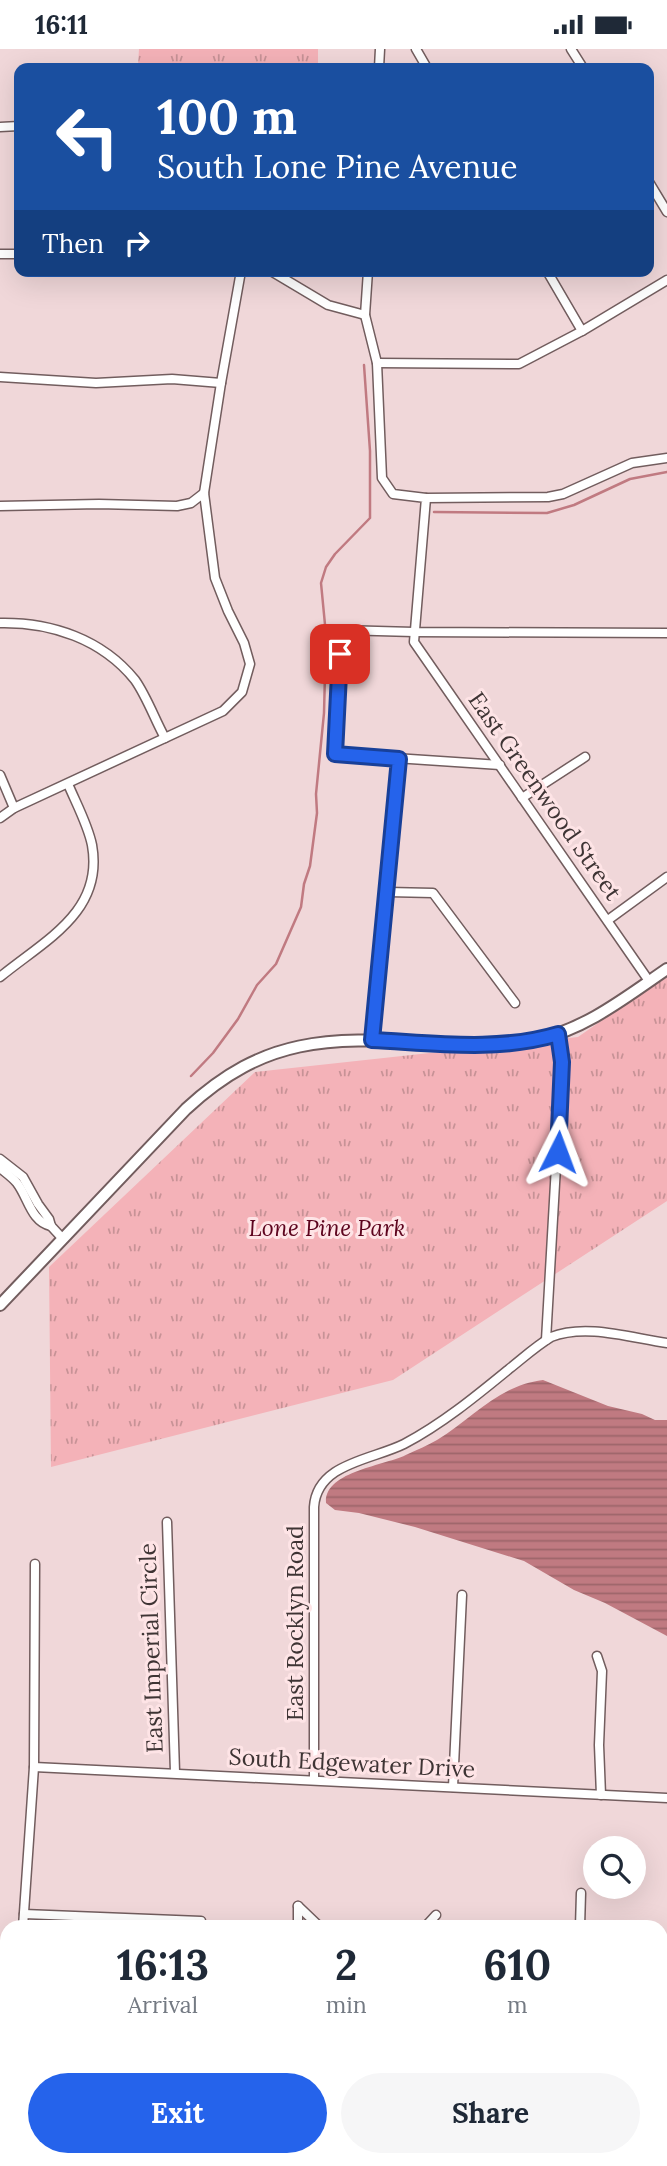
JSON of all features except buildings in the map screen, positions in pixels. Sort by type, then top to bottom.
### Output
[{"type":"main road","points":[[0,1305],[186,1109],[232,1072],[267,1055],[302,1044],[326,1041],[500,1045],[536,1040],[558,1034],[602,1014],[667,969]]},
{"type":"street","points":[[654,190],[667,212]]},
{"type":"street","points":[[0,818],[14,808],[223,711],[242,692],[250,664],[244,643],[215,578],[204,493],[220,383],[240,277]]},
{"type":"street","points":[[281,277],[328,305],[365,315]]},
{"type":"street","points":[[368,277],[365,315],[377,363],[382,478],[393,494],[426,498],[548,497],[564,493],[632,463],[667,458]]},
{"type":"street","points":[[550,277],[582,331]]},
{"type":"street","points":[[377,363],[519,364],[582,331],[667,280]]},
{"type":"street","points":[[0,377],[96,383],[172,379],[220,383]]},
{"type":"street","points":[[0,506],[177,506],[191,503],[204,493]]},
{"type":"street","points":[[414,632],[426,498]]},
{"type":"street","points":[[0,623],[22,623],[57,629],[87,641],[114,659],[136,681],[165,738]]},
{"type":"street","points":[[500,765],[335,754],[341,629],[414,632],[667,633]]},
{"type":"street","name":"East Greenwood Street","points":[[414,632],[414,642],[649,981]]},
{"type":"street","points":[[522,798],[585,757]]},
{"type":"street","points":[[372,1040],[399,759]]},
{"type":"street","points":[[0,775],[14,808]]},
{"type":"street","points":[[0,977],[73,918],[84,903],[93,883],[91,842],[68,784]]},
{"type":"street","points":[[608,920],[667,877]]},
{"type":"street","points":[[388,892],[433,893],[515,1003]]},
{"type":"street","points":[[558,1034],[562,1062],[546,1340],[563,1333],[587,1332],[667,1343]]},
{"type":"street","points":[[0,1159],[11,1171]]},
{"type":"street","points":[[0,1168],[23,1177],[41,1216],[49,1219],[51,1226],[63,1239]]},
{"type":"street","name":"East Rocklyn Road","points":[[314,1780],[314,1507],[321,1486],[334,1472],[389,1451],[424,1432],[477,1395],[546,1340]]},
{"type":"street","name":"East Imperial Circle","points":[[167,1522],[175,1772]]},
{"type":"street","points":[[24,1920],[34,1767],[35,1564]]},
{"type":"street","points":[[453,1787],[462,1595]]},
{"type":"street","points":[[597,1656],[602,1671],[598,1745],[601,1795]]},
{"type":"street","name":"South Edgewater Drive","points":[[34,1767],[667,1798]]},
{"type":"street","points":[[580,1920],[582,1893]]},
{"type":"street","points":[[298,1920],[299,1906],[313,1920]]},
{"type":"street","points":[[24,1914],[176,1920]]},
{"type":"street","points":[[431,1920],[436,1915]]},
{"type":"green space","points":[[139,49],[318,49],[318,63],[138,63]]},
{"type":"green space","name":"Lone Pine Park","points":[[667,975],[667,1201],[393,1380],[51,1467],[49,1267],[255,1072],[578,1037]]},
{"type":"shaded area","points":[[543,1380],[608,1406],[655,1420],[667,1420],[667,1636],[574,1590],[524,1561],[415,1527],[335,1510],[326,1503],[328,1492],[345,1477],[426,1446],[499,1396],[527,1383]]},
{"type":"waterway","points":[[191,1076],[213,1053],[238,1019],[257,985],[276,964],[301,907],[317,813],[316,794],[324,713],[326,635],[321,583],[326,567],[335,554],[370,518],[370,451],[364,365]]},
{"type":"waterway","points":[[434,512],[547,513],[574,505],[630,479],[667,472]]},
{"type":"route","points":[[340,654],[335,754],[399,759],[372,1040],[500,1045],[558,1034],[562,1062],[558,1152]]}]
